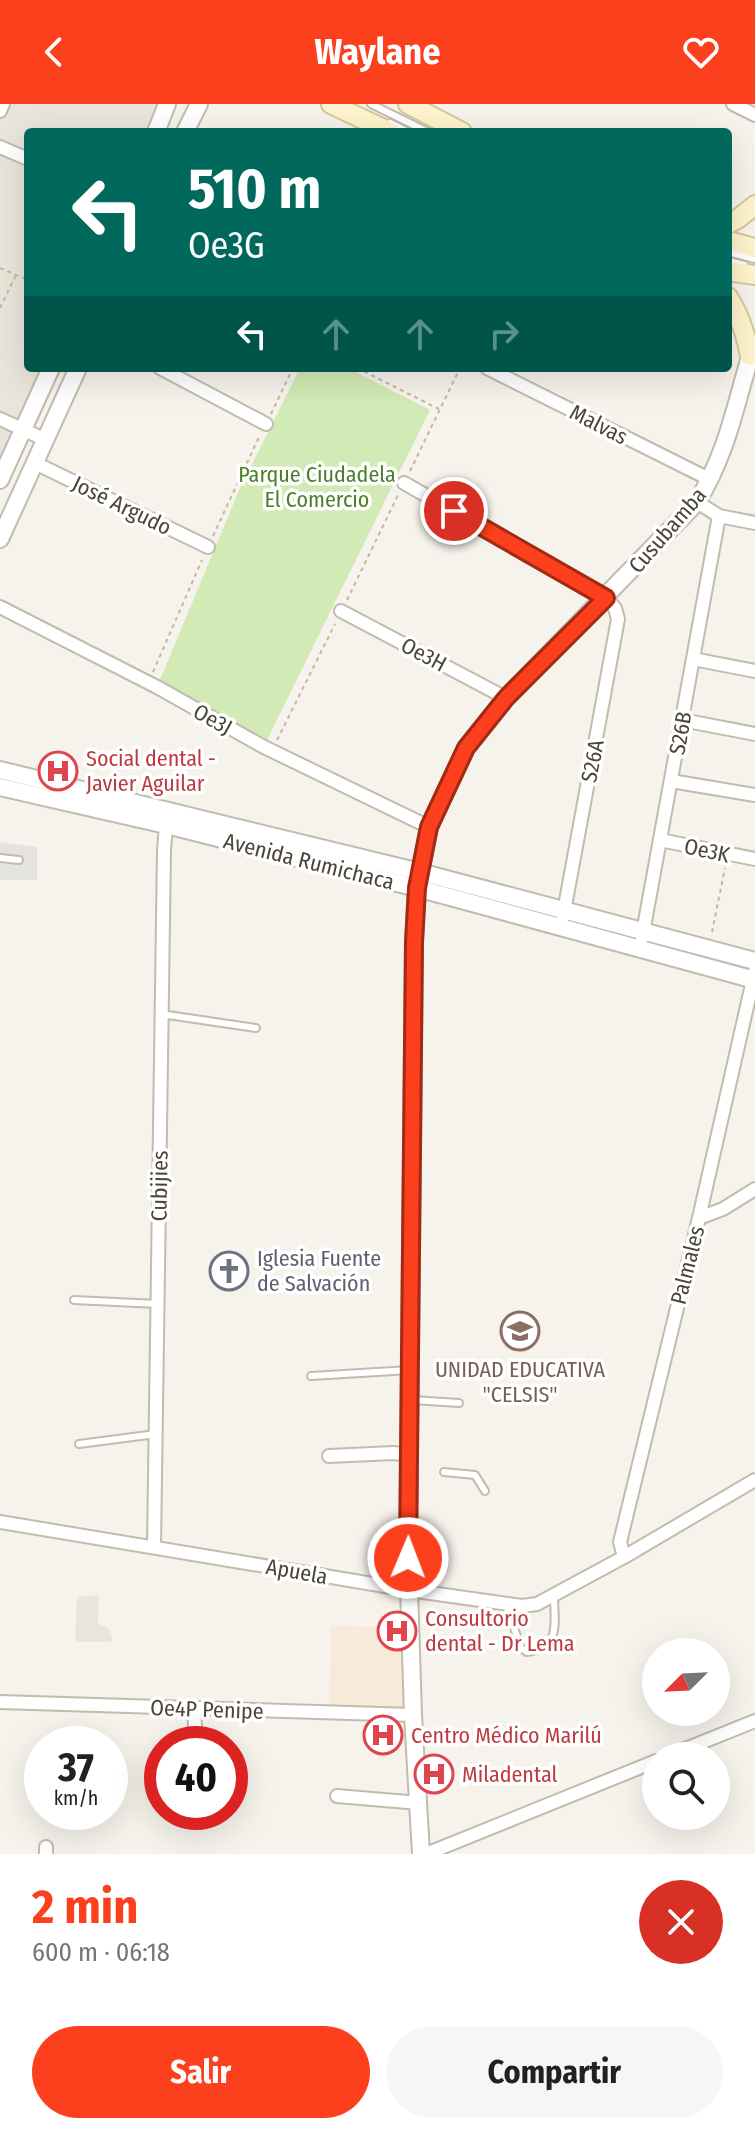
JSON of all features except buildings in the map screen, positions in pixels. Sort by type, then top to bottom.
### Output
[{"type":"main road","points":[[331,104],[382,128]]},
{"type":"main road","points":[[408,104],[454,128]]},
{"type":"main road","points":[[732,222],[755,205]]},
{"type":"main road","points":[[732,242],[755,248]]},
{"type":"main road","points":[[732,272],[755,275]]},
{"type":"main road","points":[[732,303],[753,348]]},
{"type":"street","points":[[0,111],[3,104]]},
{"type":"street","points":[[158,128],[167,104]]},
{"type":"street","points":[[187,128],[199,104]]},
{"type":"street","points":[[733,104],[755,115]]},
{"type":"street","points":[[0,147],[24,157]]},
{"type":"street","name":"Cusubamba","points":[[424,1854],[413,1715],[409,1590],[412,1466],[409,1400],[414,942],[419,880],[429,827],[466,748],[506,698],[697,502],[711,480],[731,428],[753,348]]},
{"type":"street","points":[[0,480],[49,372]]},
{"type":"street","points":[[0,539],[76,372]]},
{"type":"street","points":[[168,372],[266,424]]},
{"type":"street","name":"Malvas","points":[[495,372],[711,480]]},
{"type":"street","points":[[0,419],[46,440]]},
{"type":"street","name":"José Argudo","points":[[35,463],[208,547]]},
{"type":"street","points":[[404,483],[606,598]]},
{"type":"street","points":[[697,502],[719,516],[755,523]]},
{"type":"street","name":"S26B","points":[[642,941],[719,516]]},
{"type":"street","name":"S26A","points":[[560,928],[618,619],[615,608],[606,598]]},
{"type":"street","name":"Oe3J","points":[[0,607],[148,682],[272,750],[429,827]]},
{"type":"street","name":"Oe3H","points":[[341,611],[506,698]]},
{"type":"street","points":[[693,659],[755,671]]},
{"type":"street","points":[[682,720],[755,734]]},
{"type":"street","name":"Avenida Rumichaca","points":[[0,770],[419,880],[560,928],[708,949],[755,961]]},
{"type":"street","points":[[671,781],[755,795]]},
{"type":"street","name":"Avenida Rumichaca","points":[[0,787],[564,911],[642,941],[754,977]]},
{"type":"street","name":"Cubijies","points":[[154,1547],[166,825]]},
{"type":"street","name":"Oe3K","points":[[660,840],[755,859]]},
{"type":"street","name":"Palmales","points":[[624,1557],[620,1542],[754,977]]},
{"type":"street","points":[[699,1218],[723,1209],[755,1189]]},
{"type":"street","points":[[329,1456],[393,1453],[412,1466]]},
{"type":"street","name":"Apuela","points":[[0,1522],[522,1606],[537,1604],[554,1595],[755,1480]]},
{"type":"street","name":"Oe4P Penipe","points":[[0,1702],[413,1715]]},
{"type":"street","points":[[194,1708],[195,1726]]},
{"type":"street","points":[[703,1742],[755,1721]]},
{"type":"street","points":[[424,1854],[642,1767]]},
{"type":"street","points":[[337,1796],[419,1803]]},
{"type":"lane","points":[[371,104],[420,128]]},
{"type":"lane","points":[[365,111],[400,128]]},
{"type":"lane","points":[[732,253],[755,259]]},
{"type":"lane","points":[[732,262],[755,268]]},
{"type":"lane","points":[[0,858],[19,860]]},
{"type":"lane","points":[[161,1014],[256,1028]]},
{"type":"lane","points":[[74,1300],[158,1304]]},
{"type":"lane","points":[[311,1376],[410,1370]]},
{"type":"lane","points":[[409,1400],[459,1403]]},
{"type":"lane","points":[[79,1444],[156,1434]]},
{"type":"lane","points":[[444,1472],[475,1475],[485,1491]]},
{"type":"lane","points":[[506,1605],[521,1648],[527,1652],[538,1651],[548,1646],[553,1637],[554,1595]]},
{"type":"path","points":[[0,268],[24,278]]},
{"type":"path","points":[[0,308],[16,275]]},
{"type":"path","points":[[148,682],[291,372]]},
{"type":"path","points":[[365,372],[440,409]]},
{"type":"path","points":[[272,750],[458,372]]},
{"type":"path","points":[[708,949],[727,854]]},
{"type":"shaded area","points":[[0,104],[167,104],[158,128],[24,128],[24,372],[49,372],[0,480]]},
{"type":"shaded area","points":[[0,842],[37,847],[37,880],[0,880]]},
{"type":"shaded area","points":[[99,1595],[98,1624],[108,1628],[111,1642],[75,1642],[77,1597]]},
{"type":"shaded area","points":[[331,1626],[406,1628],[408,1711],[330,1708]]},
{"type":"green space","name":"Parque Ciudadela El Comercio","points":[[298,372],[356,372],[430,410],[264,746],[157,687],[240,488]]},
{"type":"place","name":"Social dental - Javier Aguilar","points":[[58,771]]},
{"type":"place","name":"Iglesia Fuente de Salvación","points":[[229,1271]]},
{"type":"place","name":"UNIDAD EDUCATIVA \"CELSIS\"","points":[[520,1331]]},
{"type":"place","name":"Consultorio dental - Dr Lema","points":[[397,1631]]},
{"type":"place","name":"Centro Médico Marilú","points":[[383,1735]]},
{"type":"place","name":"Miladental","points":[[434,1774]]},
{"type":"route","points":[[408,1558],[414,942],[417,888],[429,827],[466,748],[506,698],[606,598],[454,511]]}]
